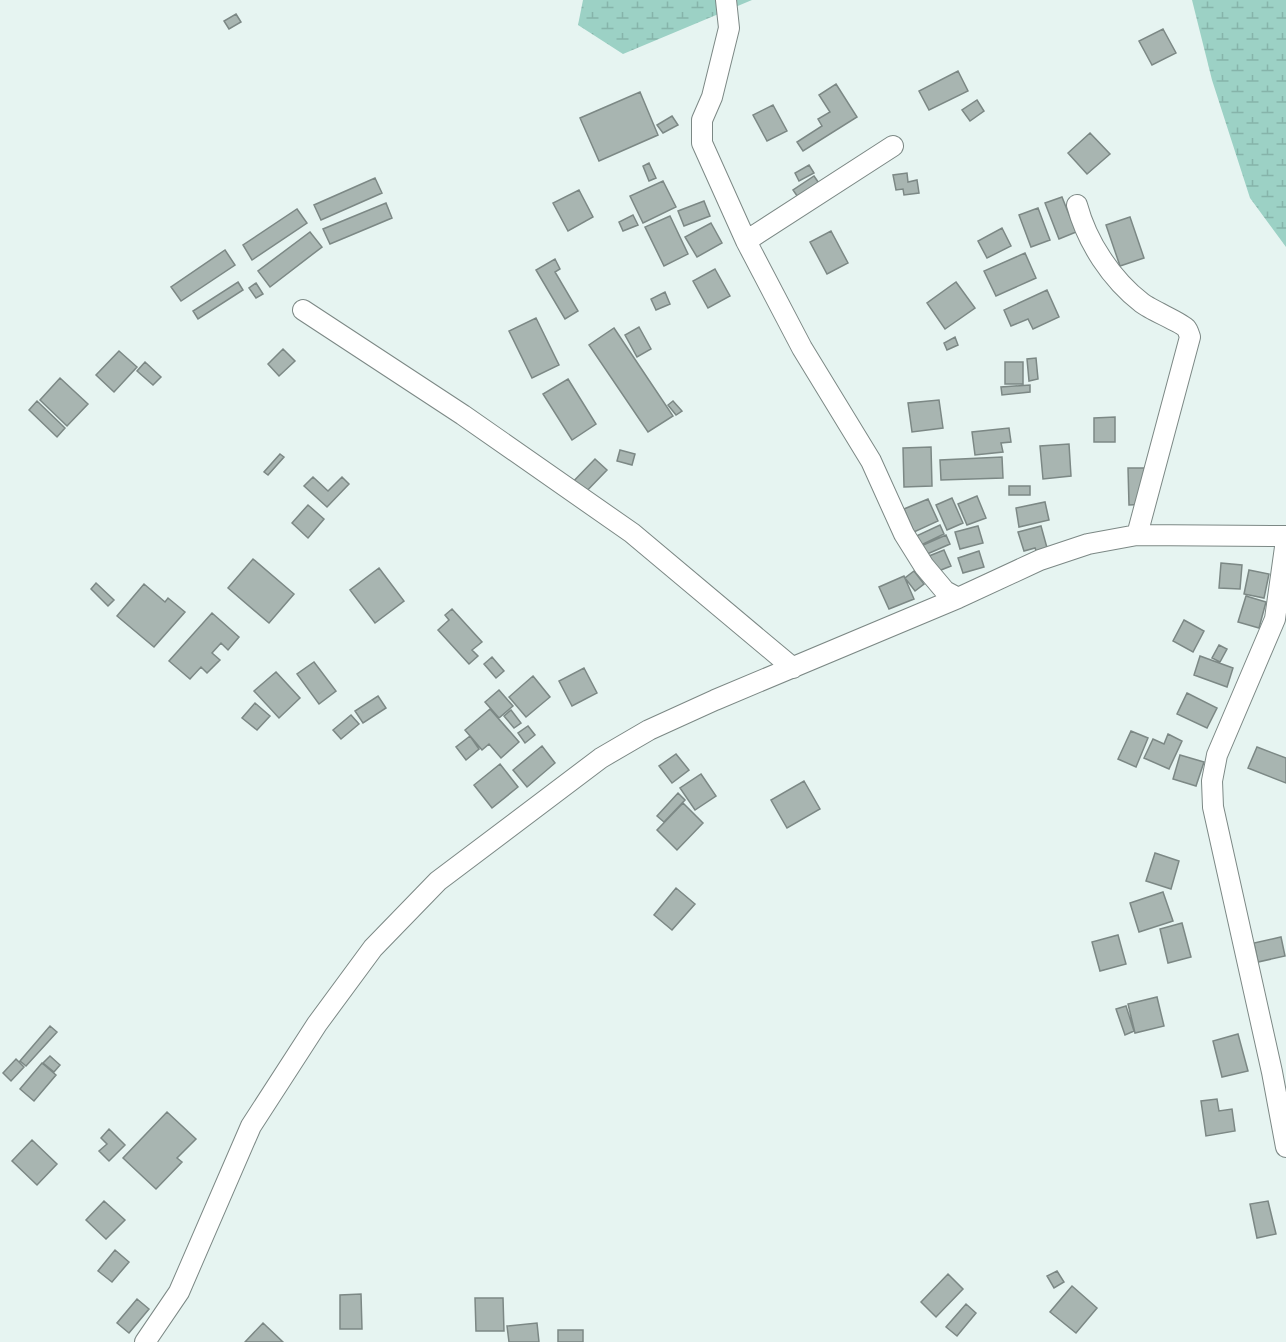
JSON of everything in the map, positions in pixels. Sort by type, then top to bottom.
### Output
[{"type":"street","points":[[726,0],[729,28],[712,98],[702,120],[702,143],[746,241],[802,348],[871,461],[904,534],[924,566],[945,591],[958,598]]},
{"type":"street","points":[[746,241],[893,146]]},
{"type":"street","points":[[1077,205],[1083,228],[1096,252],[1118,279],[1142,303],[1186,328],[1190,337],[1137,535]]},
{"type":"street","points":[[303,310],[463,415],[632,533],[793,668]]},
{"type":"street","points":[[145,1342],[179,1292],[251,1126],[317,1024],[373,948],[438,881],[601,758],[649,730],[958,598],[1040,560],[1088,544],[1137,535],[1286,536]]},
{"type":"street","points":[[1286,540],[1275,619],[1217,755],[1212,781],[1213,807],[1286,1147]]},
{"type":"green space","points":[[583,0],[752,0],[623,54],[578,25]]},
{"type":"green space","points":[[1192,0],[1286,0],[1286,247],[1250,198],[1212,80]]},
{"type":"building","points":[[236,14],[241,22],[229,29],[224,21]]},
{"type":"building","points":[[1163,29],[1176,53],[1152,65],[1139,41]]},
{"type":"building","points":[[958,71],[968,91],[929,110],[919,91]]},
{"type":"building","points":[[836,84],[857,117],[803,151],[797,142],[822,126],[818,119],[830,112],[819,95]]},
{"type":"building","points":[[640,92],[658,135],[599,161],[580,118]]},
{"type":"building","points":[[977,100],[984,111],[970,121],[962,110]]},
{"type":"building","points":[[773,105],[787,131],[767,141],[753,115]]},
{"type":"building","points":[[672,116],[678,125],[663,133],[657,125]]},
{"type":"building","points":[[1090,133],[1110,154],[1087,174],[1068,153]]},
{"type":"building","points":[[649,163],[656,178],[649,181],[643,166]]},
{"type":"building","points":[[809,165],[814,173],[799,181],[795,173]]},
{"type":"building","points":[[907,173],[908,182],[917,180],[919,193],[904,195],[903,189],[896,190],[893,175]]},
{"type":"building","points":[[814,176],[825,192],[804,206],[793,190]]},
{"type":"building","points":[[375,178],[382,193],[321,220],[314,205]]},
{"type":"building","points":[[663,181],[676,207],[643,223],[630,196]]},
{"type":"building","points":[[579,190],[593,217],[568,231],[553,203]]},
{"type":"building","points":[[1062,197],[1076,232],[1059,239],[1045,203]]},
{"type":"building","points":[[704,201],[710,216],[684,226],[678,211]]},
{"type":"building","points":[[386,203],[392,218],[330,244],[323,229]]},
{"type":"building","points":[[1038,208],[1050,240],[1031,247],[1019,215]]},
{"type":"building","points":[[297,209],[307,223],[252,260],[243,245]]},
{"type":"building","points":[[633,215],[638,225],[623,231],[619,222]]},
{"type":"building","points":[[670,216],[688,254],[664,266],[645,227]]},
{"type":"building","points":[[1130,217],[1144,258],[1120,266],[1106,225]]},
{"type":"building","points":[[711,223],[722,243],[697,257],[685,237]]},
{"type":"building","points":[[1002,228],[1011,246],[987,258],[978,241]]},
{"type":"building","points":[[831,231],[848,263],[827,274],[810,242]]},
{"type":"building","points":[[310,232],[322,247],[270,287],[258,271]]},
{"type":"building","points":[[225,250],[235,265],[181,301],[171,287]]},
{"type":"building","points":[[1025,253],[1036,278],[996,296],[984,271]]},
{"type":"building","points":[[555,259],[560,269],[555,272],[578,311],[565,319],[536,270]]},
{"type":"building","points":[[715,269],[730,296],[708,308],[693,281]]},
{"type":"building","points":[[238,282],[243,290],[198,319],[193,311]]},
{"type":"building","points":[[956,282],[975,308],[945,329],[927,303]]},
{"type":"building","points":[[256,283],[263,294],[256,298],[249,288]]},
{"type":"building","points":[[1047,290],[1059,317],[1033,329],[1028,319],[1011,326],[1004,310]]},
{"type":"building","points":[[665,292],[670,304],[656,310],[651,299]]},
{"type":"building","points":[[536,318],[559,365],[532,378],[509,331]]},
{"type":"building","points":[[639,327],[651,349],[637,357],[625,335]]},
{"type":"building","points":[[614,328],[673,416],[648,432],[589,345]]},
{"type":"building","points":[[955,337],[958,345],[947,350],[944,343]]},
{"type":"building","points":[[283,349],[295,361],[279,376],[268,364]]},
{"type":"building","points":[[119,351],[137,367],[114,392],[96,375]]},
{"type":"building","points":[[1036,358],[1038,379],[1029,381],[1027,359]]},
{"type":"building","points":[[145,362],[161,377],[153,385],[137,371]]},
{"type":"building","points":[[1005,362],[1023,362],[1023,384],[1005,384]]},
{"type":"building","points":[[60,378],[88,404],[67,426],[40,400]]},
{"type":"building","points":[[568,379],[596,424],[572,440],[543,394]]},
{"type":"building","points":[[1030,385],[1030,392],[1002,395],[1001,387]]},
{"type":"building","points":[[939,400],[943,428],[912,432],[908,403]]},
{"type":"building","points":[[37,401],[65,428],[57,437],[29,410]]},
{"type":"building","points":[[673,401],[682,411],[676,415],[668,405]]},
{"type":"building","points":[[1115,417],[1115,442],[1094,442],[1094,418]]},
{"type":"building","points":[[1009,428],[1011,442],[1001,443],[1003,452],[975,455],[972,432]]},
{"type":"building","points":[[1069,444],[1071,476],[1043,479],[1040,446]]},
{"type":"building","points":[[931,447],[932,486],[904,487],[903,448]]},
{"type":"building","points":[[620,450],[635,454],[632,465],[617,461]]},
{"type":"building","points":[[280,454],[284,457],[268,475],[264,472]]},
{"type":"building","points":[[1002,457],[1003,478],[941,480],[940,460]]},
{"type":"building","points":[[595,459],[607,470],[578,500],[566,489]]},
{"type":"building","points":[[1128,468],[1149,468],[1150,504],[1129,505]]},
{"type":"building","points":[[313,477],[328,491],[342,477],[349,484],[327,507],[304,486]]},
{"type":"building","points":[[1009,486],[1030,486],[1030,495],[1009,495]]},
{"type":"building","points":[[977,496],[986,518],[967,525],[958,504]]},
{"type":"building","points":[[952,498],[963,523],[947,530],[936,505]]},
{"type":"building","points":[[928,499],[938,521],[914,532],[904,509]]},
{"type":"building","points":[[1045,502],[1049,520],[1019,527],[1016,508]]},
{"type":"building","points":[[308,505],[324,519],[308,538],[292,523]]},
{"type":"building","points":[[940,525],[944,534],[917,547],[912,538]]},
{"type":"building","points":[[978,526],[983,543],[960,549],[955,532]]},
{"type":"building","points":[[1041,526],[1049,555],[1039,558],[1035,548],[1024,551],[1018,532]]},
{"type":"building","points":[[946,535],[950,544],[925,555],[921,546]]},
{"type":"building","points":[[944,550],[951,566],[936,572],[929,556]]},
{"type":"building","points":[[979,551],[984,567],[963,573],[958,558]]},
{"type":"building","points":[[253,559],[294,594],[269,623],[228,588]]},
{"type":"building","points":[[1221,563],[1242,565],[1240,589],[1219,588]]},
{"type":"building","points":[[379,568],[404,601],[375,623],[350,590]]},
{"type":"building","points":[[1249,570],[1269,574],[1264,598],[1244,594]]},
{"type":"building","points":[[914,571],[924,584],[915,591],[905,578]]},
{"type":"building","points":[[904,576],[914,599],[889,609],[879,587]]},
{"type":"building","points":[[96,583],[114,600],[108,606],[91,589]]},
{"type":"building","points":[[144,584],[165,602],[168,598],[185,612],[154,647],[117,616]]},
{"type":"building","points":[[1246,596],[1266,602],[1259,628],[1238,622]]},
{"type":"building","points":[[452,609],[482,642],[472,650],[478,656],[469,664],[438,630],[449,620],[445,615]]},
{"type":"building","points":[[212,613],[239,637],[228,650],[221,643],[212,653],[220,660],[207,673],[201,667],[190,679],[169,661]]},
{"type":"building","points":[[1184,620],[1204,631],[1193,652],[1173,641]]},
{"type":"building","points":[[1219,645],[1227,649],[1220,662],[1212,658]]},
{"type":"building","points":[[1200,656],[1233,668],[1227,687],[1194,675]]},
{"type":"building","points":[[492,657],[504,671],[496,678],[484,664]]},
{"type":"building","points":[[314,662],[336,691],[319,704],[297,674]]},
{"type":"building","points":[[584,668],[597,693],[572,706],[559,681]]},
{"type":"building","points":[[276,672],[300,698],[279,718],[254,691]]},
{"type":"building","points":[[533,676],[550,697],[526,717],[509,697]]},
{"type":"building","points":[[499,690],[513,706],[499,718],[485,702]]},
{"type":"building","points":[[1187,693],[1217,708],[1207,728],[1177,714]]},
{"type":"building","points":[[378,696],[386,708],[363,723],[355,711]]},
{"type":"building","points":[[255,703],[270,716],[257,730],[242,718]]},
{"type":"building","points":[[490,709],[519,742],[501,758],[489,744],[482,750],[465,730]]},
{"type":"building","points":[[511,710],[521,723],[514,728],[504,716]]},
{"type":"building","points":[[351,715],[359,724],[341,739],[333,730]]},
{"type":"building","points":[[528,726],[535,735],[525,743],[518,733]]},
{"type":"building","points":[[1131,731],[1148,738],[1136,767],[1118,759]]},
{"type":"building","points":[[1168,734],[1182,741],[1169,769],[1144,758],[1153,739],[1164,744]]},
{"type":"building","points":[[470,736],[479,749],[466,760],[456,747]]},
{"type":"building","points":[[542,746],[555,763],[527,787],[513,770]]},
{"type":"building","points":[[1257,747],[1286,758],[1286,783],[1248,768]]},
{"type":"building","points":[[676,754],[689,770],[672,783],[659,766]]},
{"type":"building","points":[[1180,755],[1204,762],[1196,786],[1173,779]]},
{"type":"building","points":[[500,764],[518,787],[492,808],[474,785]]},
{"type":"building","points":[[701,774],[716,796],[695,810],[680,788]]},
{"type":"building","points":[[804,781],[820,809],[787,828],[771,800]]},
{"type":"building","points":[[678,793],[685,800],[664,822],[657,816]]},
{"type":"building","points":[[683,803],[703,823],[677,850],[657,830]]},
{"type":"building","points":[[1155,853],[1179,861],[1171,889],[1146,881]]},
{"type":"building","points":[[676,888],[695,904],[672,930],[654,915]]},
{"type":"building","points":[[1163,892],[1173,921],[1139,932],[1130,903]]},
{"type":"building","points":[[1182,923],[1191,957],[1168,963],[1160,929]]},
{"type":"building","points":[[1118,935],[1126,964],[1100,971],[1092,942]]},
{"type":"building","points":[[1281,937],[1285,956],[1258,962],[1254,943]]},
{"type":"building","points":[[1157,997],[1164,1026],[1135,1033],[1128,1004]]},
{"type":"building","points":[[1126,1006],[1134,1031],[1125,1035],[1116,1009]]},
{"type":"building","points":[[50,1026],[57,1032],[26,1066],[20,1061]]},
{"type":"building","points":[[1238,1034],[1248,1071],[1222,1077],[1213,1041]]},
{"type":"building","points":[[50,1056],[60,1065],[54,1072],[43,1063]]},
{"type":"building","points":[[16,1059],[24,1067],[11,1081],[3,1073]]},
{"type":"building","points":[[42,1063],[56,1075],[34,1101],[20,1089]]},
{"type":"building","points":[[1217,1099],[1219,1111],[1232,1109],[1235,1131],[1206,1136],[1201,1101]]},
{"type":"building","points":[[167,1112],[196,1139],[177,1158],[182,1162],[156,1189],[123,1158]]},
{"type":"building","points":[[109,1129],[125,1145],[109,1161],[99,1151],[107,1144],[101,1138]]},
{"type":"building","points":[[32,1140],[57,1164],[37,1185],[12,1161]]},
{"type":"building","points":[[104,1201],[125,1220],[106,1239],[86,1220]]},
{"type":"building","points":[[1268,1201],[1276,1234],[1257,1238],[1250,1204]]},
{"type":"building","points":[[115,1250],[129,1262],[112,1282],[98,1271]]},
{"type":"building","points":[[1057,1271],[1064,1282],[1054,1288],[1047,1276]]},
{"type":"building","points":[[948,1274],[963,1289],[936,1317],[921,1302]]},
{"type":"building","points":[[1072,1286],[1097,1308],[1076,1333],[1050,1312]]},
{"type":"building","points":[[361,1294],[362,1329],[340,1329],[340,1295]]},
{"type":"building","points":[[475,1298],[503,1298],[504,1331],[476,1331]]},
{"type":"building","points":[[137,1299],[149,1309],[129,1333],[117,1323]]},
{"type":"building","points":[[966,1304],[976,1313],[957,1336],[946,1327]]},
{"type":"building","points":[[263,1323],[283,1342],[245,1342]]},
{"type":"building","points":[[537,1323],[539,1342],[509,1342],[507,1326]]},
{"type":"building","points":[[558,1330],[583,1330],[583,1342],[558,1342]]}]
